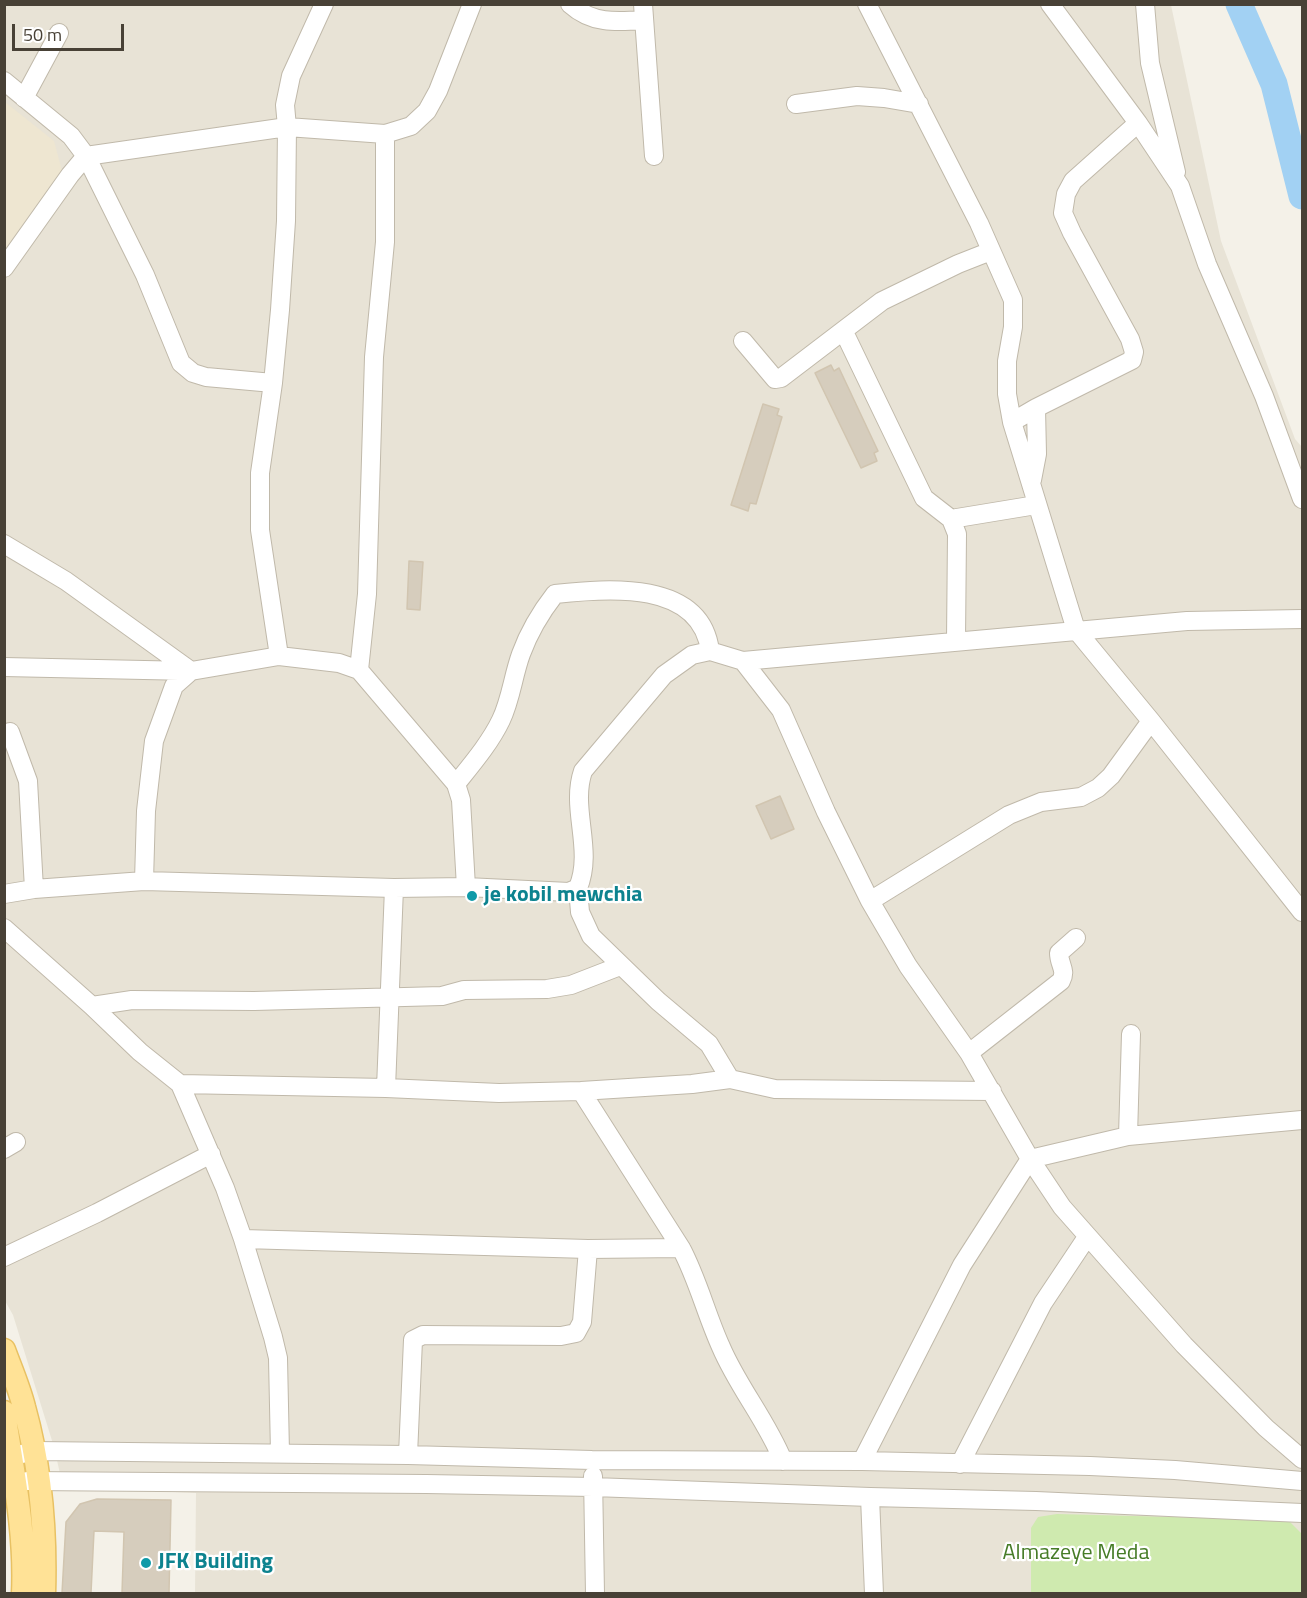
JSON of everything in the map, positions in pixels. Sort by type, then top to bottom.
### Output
[{"type":"main road","points":[[4,1350],[24,1405],[35,1451],[40,1482],[45,1557],[44,1593]]},
{"type":"main road","points":[[4,1412],[10,1481],[25,1558],[23,1593]]},
{"type":"street","points":[[279,656],[260,530],[260,473],[273,383],[280,310],[286,221],[287,127],[285,105],[291,76],[324,4]]},
{"type":"street","points":[[4,268],[86,156],[149,149],[287,127],[386,134],[411,126],[426,111],[438,91],[472,4]]},
{"type":"street","points":[[570,4],[580,13],[597,21],[618,22],[643,12],[654,156]]},
{"type":"street","points":[[867,4],[979,223],[1012,300],[1013,327],[1007,361],[1007,394],[1012,422],[1076,630],[1302,912]]},
{"type":"street","points":[[1050,4],[1138,123],[1180,186]]},
{"type":"street","points":[[1144,4],[1150,63],[1180,186],[1207,264],[1264,396],[1302,499]]},
{"type":"street","points":[[24,98],[59,33]]},
{"type":"street","points":[[4,81],[71,136],[86,156],[145,275],[181,363],[193,373],[206,377],[273,383]]},
{"type":"street","points":[[796,104],[857,96],[919,104]]},
{"type":"street","points":[[1012,422],[1132,360],[1134,352],[1130,339],[1063,213],[1066,194],[1073,181],[1138,123]]},
{"type":"street","points":[[359,670],[367,594],[374,357],[385,242],[386,134]]},
{"type":"street","points":[[743,340],[775,379],[781,378],[882,301],[958,264],[991,251]]},
{"type":"street","points":[[844,332],[924,498],[951,519],[957,534],[956,640]]},
{"type":"street","points":[[1032,483],[1036,454],[1036,408]]},
{"type":"street","points":[[951,519],[1036,505]]},
{"type":"street","points":[[4,544],[66,581],[191,671]]},
{"type":"street","points":[[456,784],[501,721],[510,698],[521,654],[541,612],[555,594],[610,590],[654,594],[680,603],[697,618],[708,635],[710,651]]},
{"type":"street","points":[[730,1079],[709,1044],[620,966],[591,936],[580,912],[578,888],[584,874],[585,846],[578,787],[583,771],[664,675],[692,655],[710,651],[743,660],[1187,621],[1302,619]]},
{"type":"street","points":[[4,667],[191,671],[279,656],[339,663],[359,670],[456,784],[461,800],[466,887]]},
{"type":"street","points":[[743,660],[781,710],[826,813],[870,901],[908,966],[969,1053],[1030,1159],[1062,1207],[1206,1367],[1266,1428],[1302,1459]]},
{"type":"street","points":[[144,881],[146,811],[154,741],[174,686],[191,671]]},
{"type":"street","points":[[870,901],[1009,815],[1041,802],[1081,797],[1098,788],[1111,776],[1151,721]]},
{"type":"street","points":[[10,732],[28,781],[34,889]]},
{"type":"street","points":[[4,894],[34,889],[144,881],[394,888],[466,887],[569,892],[578,888]]},
{"type":"street","points":[[386,1088],[394,888]]},
{"type":"street","points":[[4,928],[140,1052],[180,1084],[211,1154],[243,1239],[273,1337],[278,1358],[280,1453]]},
{"type":"street","points":[[969,1053],[1061,981],[1064,970],[1059,953],[1076,938]]},
{"type":"street","points":[[92,1006],[132,1000],[254,1001],[442,996],[464,990],[547,989],[571,985],[620,966]]},
{"type":"street","points":[[1128,1136],[1131,1034]]},
{"type":"street","points":[[180,1084],[386,1088],[499,1093],[580,1091],[692,1084],[730,1079],[775,1089],[992,1091]]},
{"type":"street","points":[[580,1091],[691,1266],[721,1348],[749,1402],[774,1437],[783,1461]]},
{"type":"street","points":[[862,1461],[962,1265],[1030,1159],[1128,1136],[1302,1120]]},
{"type":"street","points":[[4,1257],[97,1213],[211,1154]]},
{"type":"street","points":[[960,1464],[1043,1303],[1087,1237]]},
{"type":"street","points":[[243,1239],[588,1249],[681,1248]]},
{"type":"street","points":[[408,1455],[414,1340],[423,1335],[561,1336],[576,1333],[582,1322],[588,1249]]},
{"type":"street","points":[[8,1458],[35,1451],[408,1455],[592,1460],[862,1461],[1090,1466],[1302,1480]]},
{"type":"street","points":[[592,1460],[595,1593]]},
{"type":"street","points":[[10,1481],[593,1487],[1036,1501],[1302,1513]]},
{"type":"street","points":[[870,1497],[874,1593]]},
{"type":"shaded area","points":[[4,5],[1171,5],[1221,241],[1295,439],[1302,447],[1302,1593],[195,1593],[196,1493],[63,1487],[54,1447],[13,1315],[4,1299]]},
{"type":"shaded area","points":[[5,102],[54,141],[62,171],[5,253]]},
{"type":"green space","name":"Almazeye Meda","points":[[1057,1514],[1288,1520],[1302,1534],[1302,1593],[1031,1594],[1031,1528],[1038,1517]]},
{"type":"building","points":[[831,365],[834,371],[839,368],[878,451],[874,453],[877,461],[861,468],[815,373]]},
{"type":"building","points":[[763,404],[779,409],[777,415],[782,417],[756,504],[750,503],[748,511],[731,505]]},
{"type":"building","points":[[409,561],[423,562],[420,610],[407,609]]},
{"type":"building","points":[[780,796],[794,829],[771,839],[756,806]]},
{"type":"building","name":"JFK Building","points":[[97,1499],[171,1500],[169,1593],[122,1593],[124,1532],[94,1531],[91,1593],[62,1593],[66,1522],[80,1504]]},
{"type":"waterway","points":[[1239,4],[1274,84],[1302,196]]},
{"type":"place","name":"je kobil mewchia","points":[[472,896]]},
{"type":"place","name":"JFK Building","points":[[146,1563]]}]
